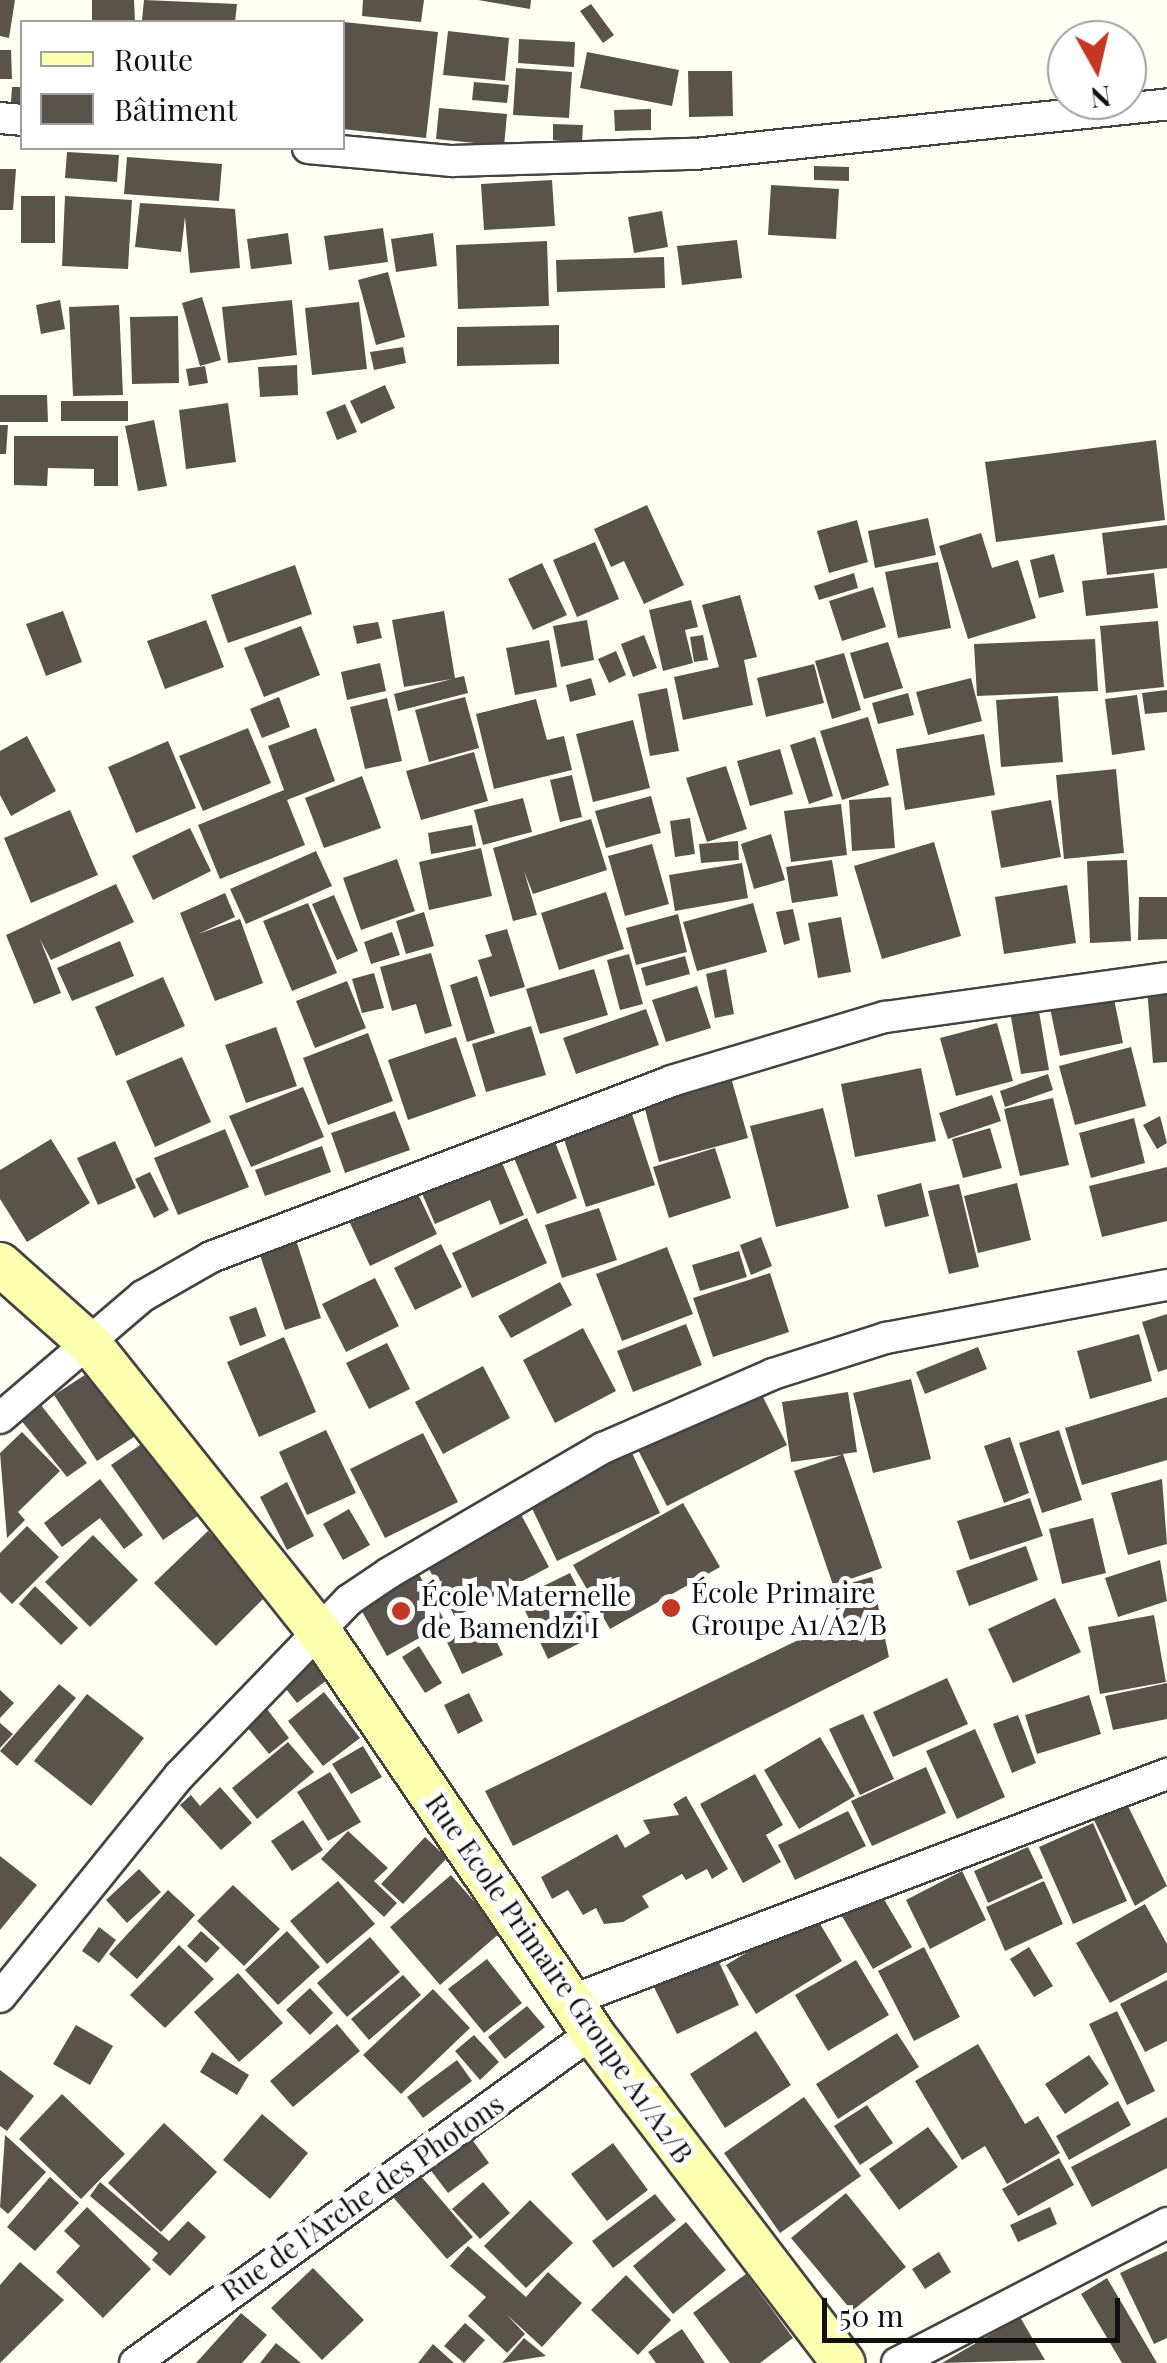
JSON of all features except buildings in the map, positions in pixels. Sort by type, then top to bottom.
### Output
[{"type":"street","points":[[330,150],[452,161],[695,154],[1167,104]]},
{"type":"street","points":[[0,1418],[92,1345],[143,1296],[210,1257],[671,1081],[884,1017],[1167,978]]},
{"type":"street","name":"Rue Ecole Primaire Groupe A1/A2/B","points":[[0,1264],[92,1345],[322,1635],[581,2017],[843,2363]]},
{"type":"street","points":[[0,1998],[180,1776],[322,1635],[349,1600],[586,1458],[773,1374],[886,1338],[1167,1284]]},
{"type":"street","name":"Rue de l'Arche des Photons","points":[[135,2363],[581,2017],[1167,1774]]},
{"type":"street","points":[[897,2363],[1167,2223]]},
{"type":"place","name":"École Primaire Groupe A1/A2/B","points":[[671,1608]]},
{"type":"place","name":"École Maternelle de Bamendzi I","points":[[401,1611]]}]
